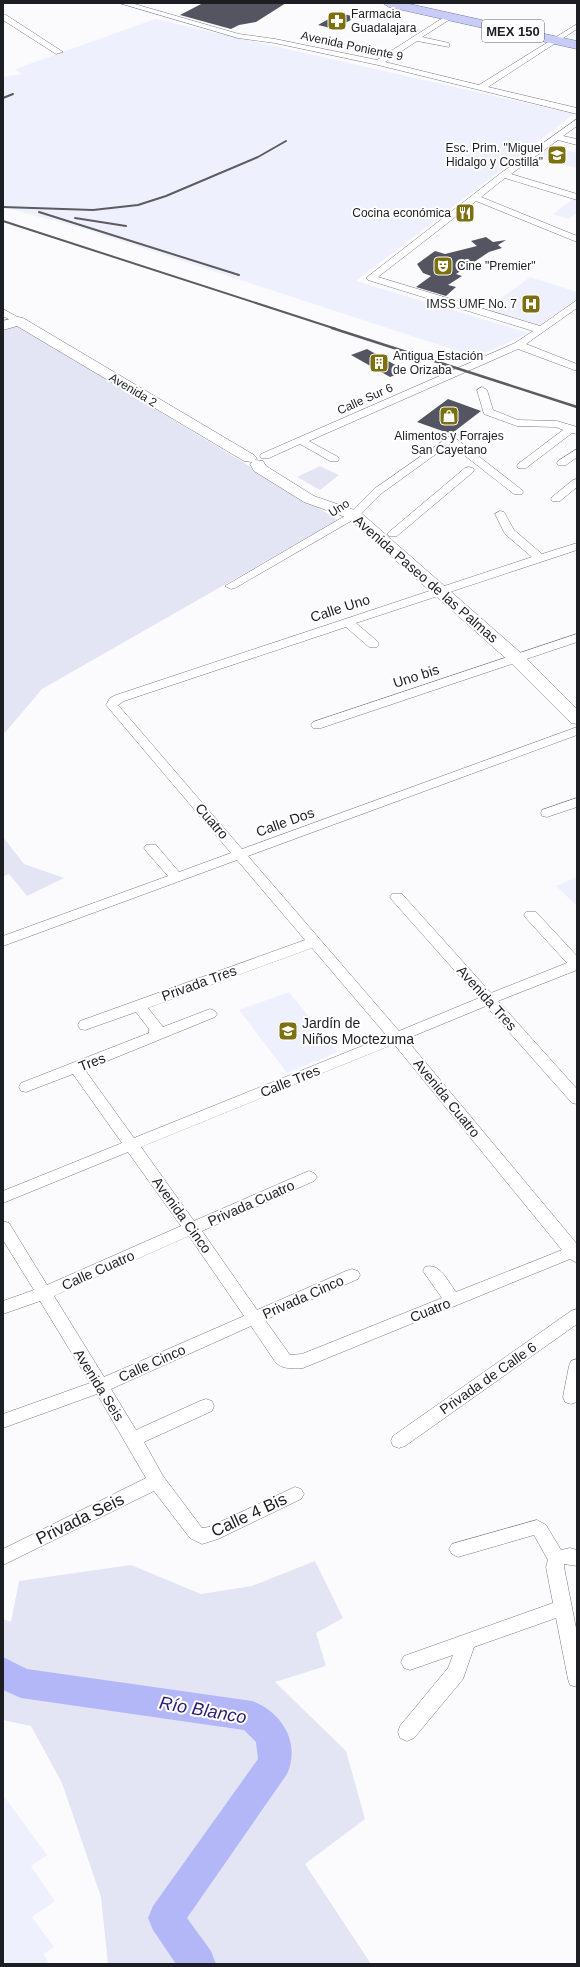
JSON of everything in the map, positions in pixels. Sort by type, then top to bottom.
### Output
[{"type":"main road","name":"MEX 150","points":[[389,3],[557,38],[577,40]]},
{"type":"main road","name":"MEX 150","points":[[410,3],[557,38],[577,45]]},
{"type":"street","name":"Avenida Poniente 9","points":[[123,3],[238,36],[275,41],[378,63],[577,111]]},
{"type":"street","points":[[378,63],[449,16]]},
{"type":"street","points":[[3,17],[59,52]]},
{"type":"street","points":[[482,87],[577,26]]},
{"type":"street","points":[[416,38],[446,45]]},
{"type":"street","points":[[541,330],[371,278],[577,122]]},
{"type":"street","points":[[556,137],[577,142]]},
{"type":"street","points":[[504,176],[577,197]]},
{"type":"street","points":[[475,198],[577,239]]},
{"type":"street","name":"Calle Sur 6","points":[[259,460],[518,345],[577,303]]},
{"type":"street","points":[[3,312],[18,321]]},
{"type":"street","points":[[3,326],[18,321]]},
{"type":"street","name":"Avenida 2","points":[[18,321],[259,460]]},
{"type":"street","points":[[518,345],[577,368]]},
{"type":"street","points":[[482,390],[488,412],[517,423],[557,424],[574,430]]},
{"type":"street","points":[[522,466],[574,430]]},
{"type":"street","name":"Uno","points":[[231,586],[357,512],[378,490],[450,439],[518,492]]},
{"type":"street","points":[[302,441],[334,459]]},
{"type":"street","points":[[562,463],[577,452]]},
{"type":"street","name":"Avenida Paseo de las Palmas","points":[[259,460],[260,468],[309,499],[357,512],[446,589],[577,708]]},
{"type":"street","points":[[393,534],[469,470]]},
{"type":"street","points":[[556,499],[577,482]]},
{"type":"street","name":"Avenida Paseo de las Palmas","points":[[357,512],[366,509],[393,534],[446,589]]},
{"type":"street","points":[[500,514],[509,532],[540,558]]},
{"type":"street","name":"Calle Uno","points":[[114,701],[577,546]]},
{"type":"street","points":[[347,622],[373,644]]},
{"type":"street","points":[[520,657],[577,638]]},
{"type":"street","name":"Avenida Paseo de las Palmas","points":[[520,657],[577,719]]},
{"type":"street","name":"Uno bis","points":[[317,725],[520,657]]},
{"type":"street","name":"Cuatro","points":[[114,701],[112,705],[314,942]]},
{"type":"street","points":[[327,709],[337,718]]},
{"type":"street","name":"Calle Dos","points":[[3,941],[577,731]]},
{"type":"street","points":[[547,813],[577,802]]},
{"type":"street","points":[[152,848],[177,878]]},
{"type":"street","name":"Avenida Tres","points":[[397,897],[490,1000],[577,1100]]},
{"type":"street","points":[[531,915],[577,964]]},
{"type":"street","name":"Privada Tres","points":[[85,1025],[314,942]]},
{"type":"street","name":"Avenida Cuatro","points":[[314,942],[396,1037],[575,1253]]},
{"type":"street","name":"Calle Tres","points":[[3,1197],[577,964]]},
{"type":"street","points":[[138,1005],[156,1028],[156,1035],[210,1014]]},
{"type":"street","name":"Tres","points":[[26,1088],[154,1038],[156,1035]]},
{"type":"street","name":"Avenida Cinco","points":[[76,1068],[131,1146],[192,1228],[286,1362]]},
{"type":"street","name":"Privada Cuatro","points":[[192,1228],[309,1177]]},
{"type":"street","name":"Avenida Seis","points":[[3,1227],[133,1439],[157,1482],[196,1533],[202,1536]]},
{"type":"street","name":"Calle Cuatro","points":[[3,1308],[44,1294],[192,1228]]},
{"type":"street","name":"Cuatro","points":[[286,1362],[303,1361],[453,1300],[575,1253]]},
{"type":"street","points":[[431,1271],[453,1300]]},
{"type":"street","name":"Privada Cinco","points":[[255,1319],[352,1275]]},
{"type":"street","name":"Privada de Calle 6","points":[[399,1441],[577,1315]]},
{"type":"street","name":"Calle Cinco","points":[[3,1421],[100,1386],[255,1319]]},
{"type":"street","points":[[571,1397],[576,1374]]},
{"type":"street","points":[[133,1439],[206,1406]]},
{"type":"street","name":"Privada Seis","points":[[3,1557],[157,1482]]},
{"type":"street","name":"Calle 4 Bis","points":[[202,1536],[212,1534],[295,1494]]},
{"type":"street","points":[[458,1549],[537,1527],[543,1531],[550,1549],[557,1558]]},
{"type":"street","points":[[557,1558],[570,1556],[577,1558]]},
{"type":"street","points":[[557,1558],[554,1567],[577,1679]]},
{"type":"street","points":[[410,1662],[562,1608]]},
{"type":"street","points":[[407,1732],[456,1673],[467,1642]]},
{"type":"shaded area","points":[[155,19],[574,114],[356,281],[529,333],[476,357],[81,228],[3,207],[3,77],[21,74],[15,69]]},
{"type":"shaded area","name":"Esc. Prim. \"Miguel Hidalgo y Costilla\"","points":[[550,146],[577,153],[577,168],[535,157]]},
{"type":"shaded area","points":[[573,199],[577,200],[577,213],[568,219],[553,214]]},
{"type":"shaded area","name":"IMSS UMF No. 7","points":[[530,277],[577,292],[577,299],[538,326],[485,310]]},
{"type":"shaded area","points":[[17,325],[338,520],[42,689],[3,735],[3,331]]},
{"type":"shaded area","points":[[320,466],[339,475],[320,490],[297,477]]},
{"type":"shaded area","points":[[3,837],[24,864],[64,878],[27,896],[9,874],[3,876]]},
{"type":"shaded area","points":[[577,877],[577,906],[556,886]]},
{"type":"shaded area","name":"Jardín de Niños Moctezuma","points":[[289,992],[338,1052],[287,1073],[239,1010]]},
{"type":"shaded area","points":[[315,1561],[343,1618],[316,1633],[326,1666],[275,1682],[346,1751],[365,1819],[305,1864],[371,1964],[108,1964],[101,1897],[62,1783],[31,1726],[3,1720],[3,1619],[11,1622],[19,1581],[131,1565],[201,1594],[252,1586]]},
{"type":"shaded area","points":[[3,1795],[47,1855],[31,1866],[55,1901],[32,1917],[54,1947],[44,1954],[49,1964],[3,1964]]},
{"type":"building","points":[[203,3],[286,3],[256,22],[239,25],[231,29],[180,15]]},
{"type":"building","name":"Farmacia Guadalajara","points":[[339,13],[356,17],[335,29],[318,25]]},
{"type":"building","points":[[486,237],[493,242],[506,240],[498,245],[502,248],[489,252],[456,274],[462,276],[448,285],[456,287],[446,296],[416,287],[431,276],[423,273],[417,264],[435,251],[445,254],[477,246],[471,241]]},
{"type":"building","name":"Antigua Estación de Orizaba","points":[[367,349],[406,371],[390,377],[351,355]]},
{"type":"building","name":"Alimentos y Forrajes San Cayetano","points":[[448,399],[481,411],[451,434],[417,422]]},
{"type":"waterway","name":"Río Blanco","points":[[3,1672],[21,1683],[252,1716],[272,1735],[275,1763],[166,1918],[198,1964]]},
{"type":"railway","points":[[3,98],[13,94]]},
{"type":"railway","points":[[3,207],[93,210],[138,205],[166,196],[258,157],[286,141]]},
{"type":"railway","points":[[39,212],[239,275]]},
{"type":"railway","points":[[75,218],[126,226]]},
{"type":"railway","points":[[3,221],[336,329]]},
{"type":"railway","points":[[332,328],[577,407]]},
{"type":"place","name":"Farmacia Guadalajara","points":[[337,21]]},
{"type":"place","name":"Esc. Prim. \"Miguel Hidalgo y Costilla\"","points":[[557,155]]},
{"type":"place","name":"Cocina económica","points":[[465,213]]},
{"type":"place","name":"Cine \"Premier\"","points":[[443,266]]},
{"type":"place","name":"IMSS UMF No. 7","points":[[531,304]]},
{"type":"place","name":"Antigua Estación de Orizaba","points":[[379,363]]},
{"type":"place","name":"Alimentos y Forrajes San Cayetano","points":[[449,416]]},
{"type":"place","name":"Jardín de Niños Moctezuma","points":[[288,1031]]}]
